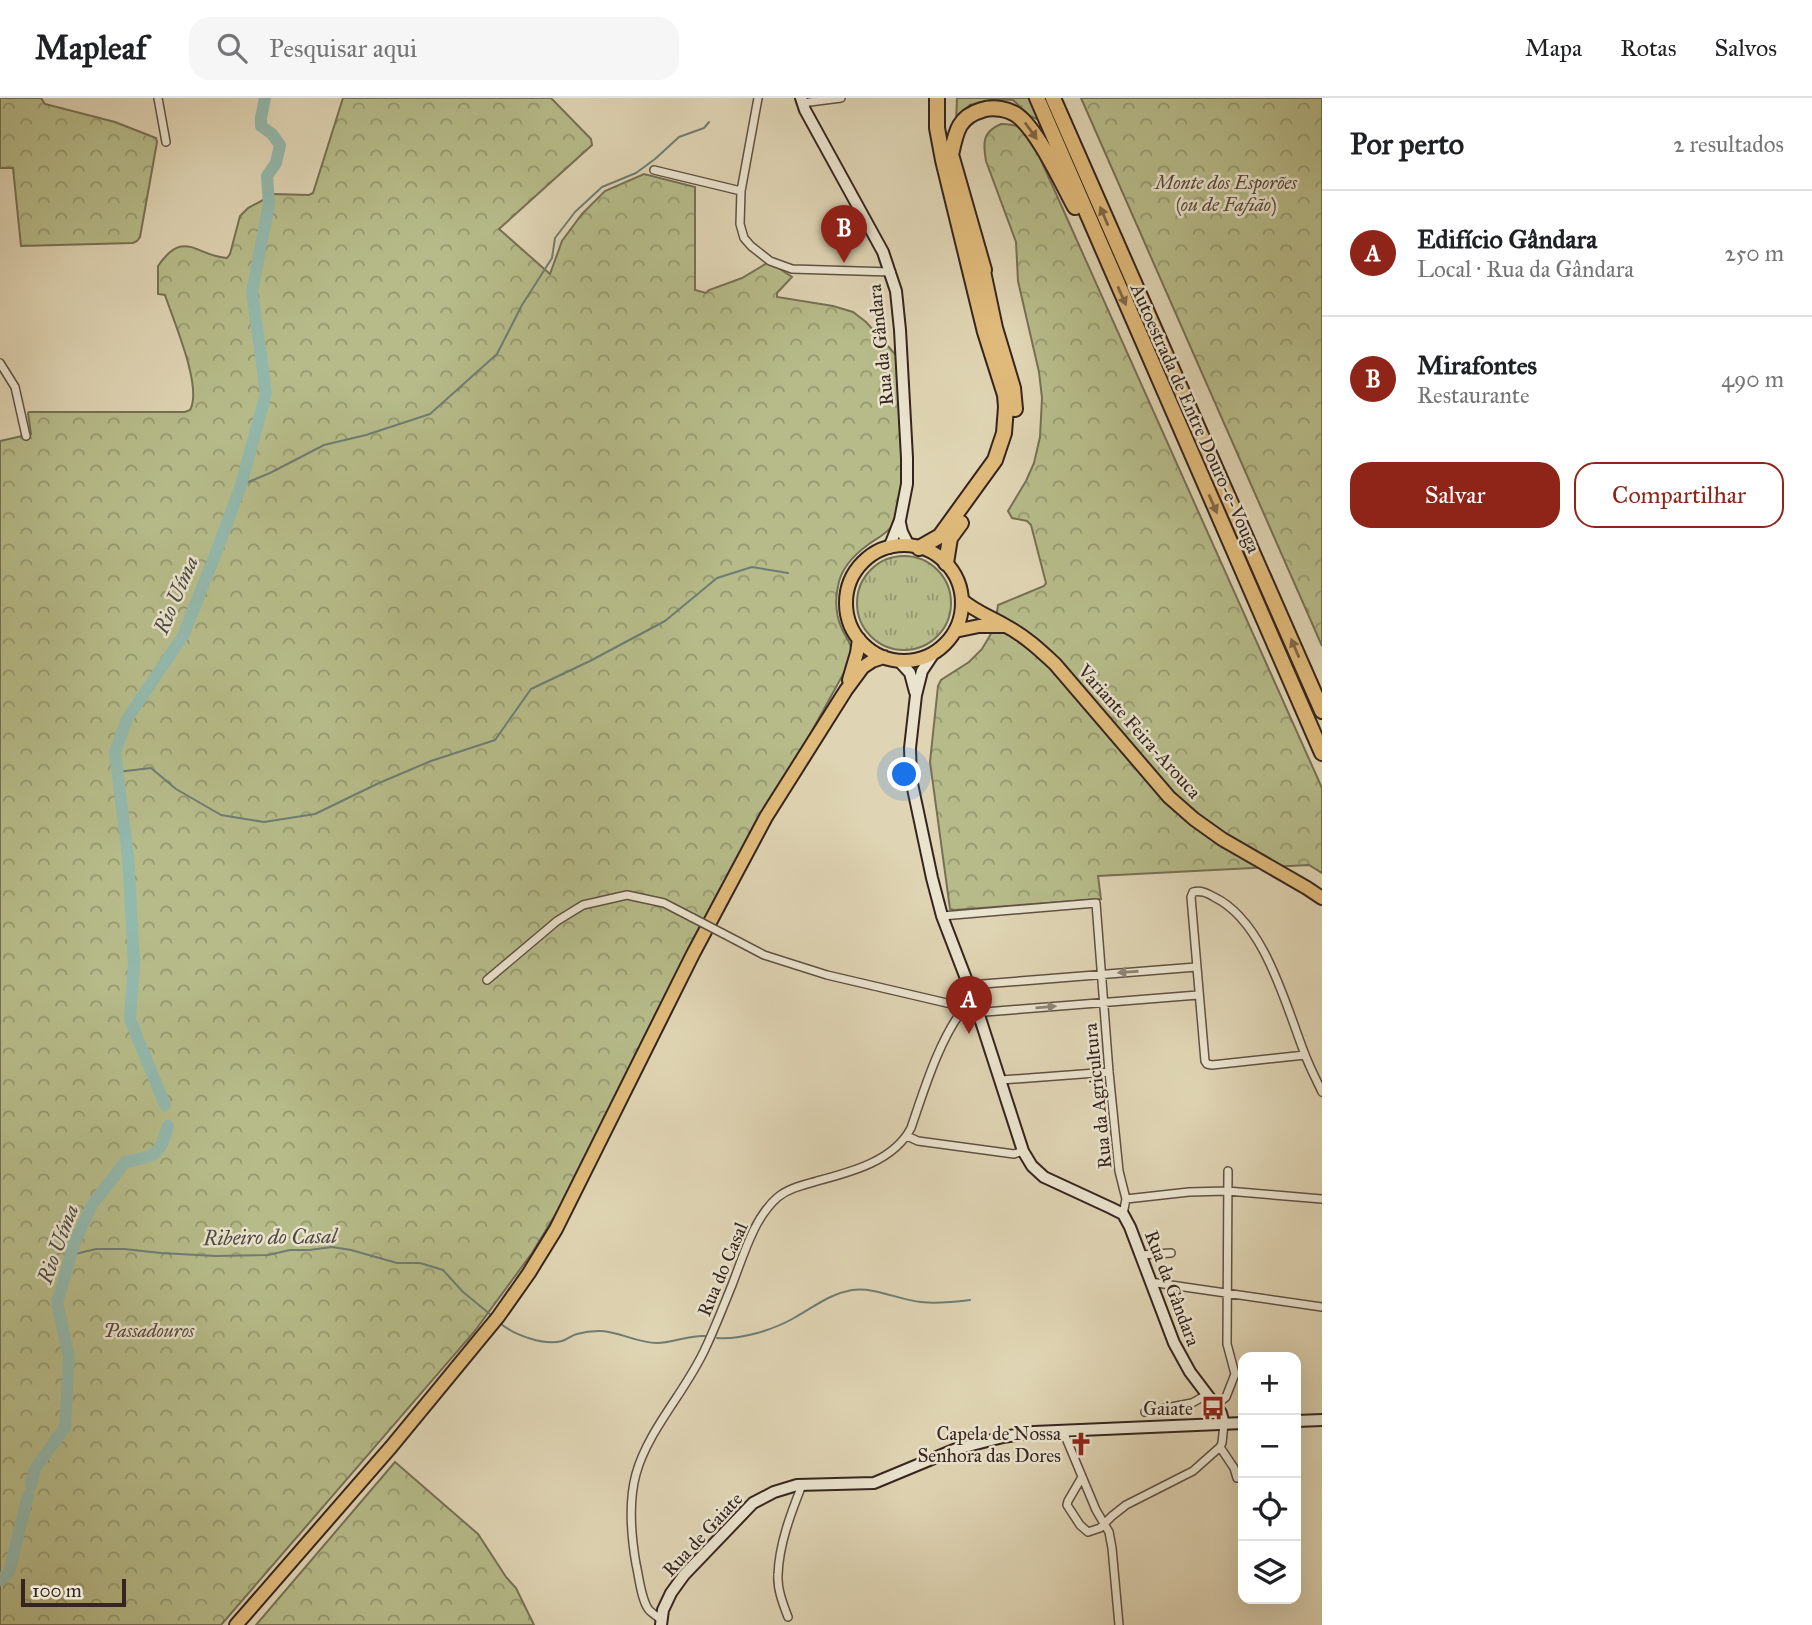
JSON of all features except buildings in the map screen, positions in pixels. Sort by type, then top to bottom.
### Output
[{"type":"highway","points":[[914,547],[940,536],[995,460],[1004,433],[1006,407],[999,357],[937,128],[937,98]]},
{"type":"highway","points":[[946,98],[944,127],[975,264]]},
{"type":"highway","name":"Autoestrada de Entre Douro-e-Vouga","points":[[1037,98],[1322,752]]},
{"type":"highway","name":"Autoestrada de Entre Douro-e-Vouga","points":[[1053,98],[1322,710]]},
{"type":"highway","points":[[951,155],[956,129],[968,115],[985,109],[1002,109],[1017,114],[1030,128],[1111,270]]},
{"type":"highway","points":[[946,563],[950,538],[1002,463],[1012,435],[1015,407],[1013,388],[999,357]]},
{"type":"main road","name":"Rua da Gândara","points":[[801,101],[883,252],[896,291],[907,484],[900,520],[889,548]]},
{"type":"main road","points":[[900,520],[902,532],[914,547]]},
{"type":"main road","points":[[914,547],[929,551],[946,563],[957,580],[962,611],[950,639],[934,653],[899,661],[874,653],[859,639],[853,631],[846,601],[851,581],[862,563],[870,556],[889,548],[914,547]]},
{"type":"main road","name":"Variante Feira-Arouca","points":[[962,600],[980,613],[1007,626],[1055,664],[1169,797],[1194,819],[1222,839],[1322,898]]},
{"type":"main road","points":[[955,631],[979,626],[1007,626]]},
{"type":"main road","points":[[846,690],[859,639]]},
{"type":"main road","name":"Rua da Gândara","points":[[934,653],[922,671],[916,695],[910,748],[911,779],[943,916],[972,989],[980,992],[983,998],[971,1007],[1001,1080],[1023,1151],[1031,1166],[1044,1177],[1122,1214],[1130,1227],[1182,1359],[1216,1405],[1224,1424]]},
{"type":"main road","points":[[236,1625],[399,1437],[498,1317],[529,1273],[556,1229],[693,954],[766,817],[846,690],[863,667],[884,657]]},
{"type":"main road","points":[[899,661],[910,673],[916,695]]},
{"type":"main road","points":[[971,1007],[963,995],[972,989]]},
{"type":"main road","points":[[1301,1421],[1322,1420]]},
{"type":"main road","name":"Rua de Gaiate","points":[[661,1622],[671,1593],[684,1575],[754,1503],[774,1492],[802,1485],[874,1483],[956,1449],[1034,1432],[1238,1423]]},
{"type":"street","points":[[158,98],[166,142]]},
{"type":"street","points":[[748,98],[757,100],[741,191],[740,224],[744,238],[770,261],[792,269],[891,272]]},
{"type":"street","points":[[801,101],[841,98]]},
{"type":"street","points":[[654,170],[741,191]]},
{"type":"street","points":[[0,363],[15,387],[26,436]]},
{"type":"street","points":[[1305,1055],[1208,1064],[1205,1058],[1198,995],[1191,897],[1193,892],[1199,891],[1222,901],[1244,920],[1275,974],[1305,1055],[1322,1092]]},
{"type":"street","points":[[487,980],[557,921],[583,905],[626,895],[664,903],[764,955],[827,975],[985,1012],[1198,995]]},
{"type":"street","name":"Rua da Agricultura","points":[[943,916],[1096,903],[1119,1171],[1126,1199],[1122,1214]]},
{"type":"street","points":[[972,989],[983,984],[1196,967]]},
{"type":"street","points":[[971,1007],[957,1016],[930,1072],[907,1136],[918,1141],[1014,1154],[1023,1151]]},
{"type":"street","points":[[1001,1080],[1109,1072]]},
{"type":"street","name":"Rua do Casal","points":[[661,1622],[645,1602],[632,1541],[636,1475],[646,1449],[704,1351],[747,1247],[766,1211],[778,1197],[791,1189],[846,1173],[879,1158],[898,1146],[907,1136]]},
{"type":"street","points":[[1216,1405],[1226,1397],[1235,1374],[1227,1344],[1228,1171]]},
{"type":"street","points":[[1126,1199],[1227,1191],[1322,1199]]},
{"type":"street","points":[[1140,1255],[1171,1253]]},
{"type":"street","points":[[1150,1282],[1322,1307]]},
{"type":"street","points":[[1145,1412],[1192,1403],[1208,1394]]},
{"type":"street","points":[[1082,1476],[1067,1505],[1088,1532],[1105,1525],[1126,1504],[1193,1471],[1220,1447],[1224,1424]]},
{"type":"street","points":[[1063,1431],[1109,1532],[1119,1625]]},
{"type":"street","points":[[1220,1447],[1234,1468],[1237,1478]]},
{"type":"street","points":[[788,1617],[777,1576],[784,1535],[802,1485]]},
{"type":"green space","points":[[0,98],[41,98],[45,104],[115,122],[156,138],[140,237],[137,241],[21,246],[13,168],[0,168]]},
{"type":"green space","name":"Passadouros","points":[[343,98],[551,98],[591,139],[592,145],[499,229],[550,274],[562,241],[582,214],[605,191],[644,174],[695,187],[695,290],[706,293],[771,263],[792,277],[777,293],[777,297],[853,312],[866,322],[896,355],[899,367],[902,450],[897,514],[889,530],[854,557],[845,567],[840,579],[837,613],[852,651],[846,669],[708,920],[569,1192],[532,1253],[474,1332],[221,1625],[0,1625],[0,441],[31,434],[29,412],[190,410],[193,386],[190,370],[165,295],[158,294],[158,266],[175,248],[183,246],[227,258],[240,216],[248,208],[274,194],[313,193]]},
{"type":"green space","points":[[957,98],[1030,98],[1039,120],[1030,116],[1013,100],[995,99],[970,105],[956,124]]},
{"type":"green space","name":"Monte dos Esporões (ou de Fafião)","points":[[1081,98],[1322,98],[1322,646]]},
{"type":"green space","points":[[1001,124],[1019,128],[1032,140],[1322,788],[1322,873],[1309,865],[1098,876],[1101,899],[950,909],[930,762],[938,686],[941,680],[969,662],[982,649],[995,627],[998,605],[1046,583],[1031,525],[1027,521],[1012,518],[1008,511],[1034,463],[1040,437],[1042,398],[1039,372],[1018,281],[1016,242],[985,155],[984,143],[987,134]]},
{"type":"green space","points":[[904,556],[922,559],[937,570],[948,585],[951,603],[948,621],[937,636],[922,647],[904,650],[886,647],[871,636],[860,621],[857,603],[860,585],[871,570],[886,559]]},
{"type":"green space","points":[[395,1462],[478,1534],[516,1588],[534,1625],[256,1625]]},
{"type":"waterway","name":"Rio Uíma","points":[[165,1105],[130,1019],[134,963],[128,856],[115,752],[127,719],[183,636],[241,485],[266,393],[252,291],[269,204],[267,176],[276,163],[280,145],[272,134],[261,126],[265,98]]},
{"type":"waterway","points":[[241,485],[324,445],[366,435],[430,414],[497,354],[522,305],[552,258],[555,238],[575,212],[602,187],[636,173],[679,137],[704,128],[709,122]]},
{"type":"waterway","points":[[117,772],[151,768],[176,789],[221,815],[264,822],[315,814],[431,761],[495,740],[531,689],[665,621],[717,578],[752,567],[788,573]]},
{"type":"waterway","name":"Rio Uíma","points":[[31,1485],[35,1469],[65,1427],[69,1357],[57,1303],[74,1244],[92,1205],[125,1162],[155,1153],[168,1126]]},
{"type":"waterway","name":"Ribeiro do Casal","points":[[71,1255],[96,1249],[216,1256],[268,1255],[290,1250],[332,1247],[397,1263],[420,1263],[443,1270],[463,1292],[491,1315]]},
{"type":"waterway","name":"Ribeiro do Casal","points":[[717,1338],[746,1336],[766,1330],[829,1298],[852,1290],[870,1290],[927,1303],[970,1300]]},
{"type":"waterway","name":"Ribeiro do Casal","points":[[501,1324],[522,1336],[547,1342],[562,1341],[585,1332],[596,1331],[657,1343],[705,1336]]},
{"type":"waterway","name":"Rio Uíma","points":[[0,1580],[9,1572],[28,1496]]},
{"type":"place","name":"Mirafontes","points":[[844,263]]},
{"type":"place","name":"Edifício Gândara","points":[[969,1034]]},
{"type":"place","name":"Gaiate","points":[[1213,1408]]},
{"type":"place","name":"Capela de Nossa Senhora das Dores","points":[[1081,1444]]}]
